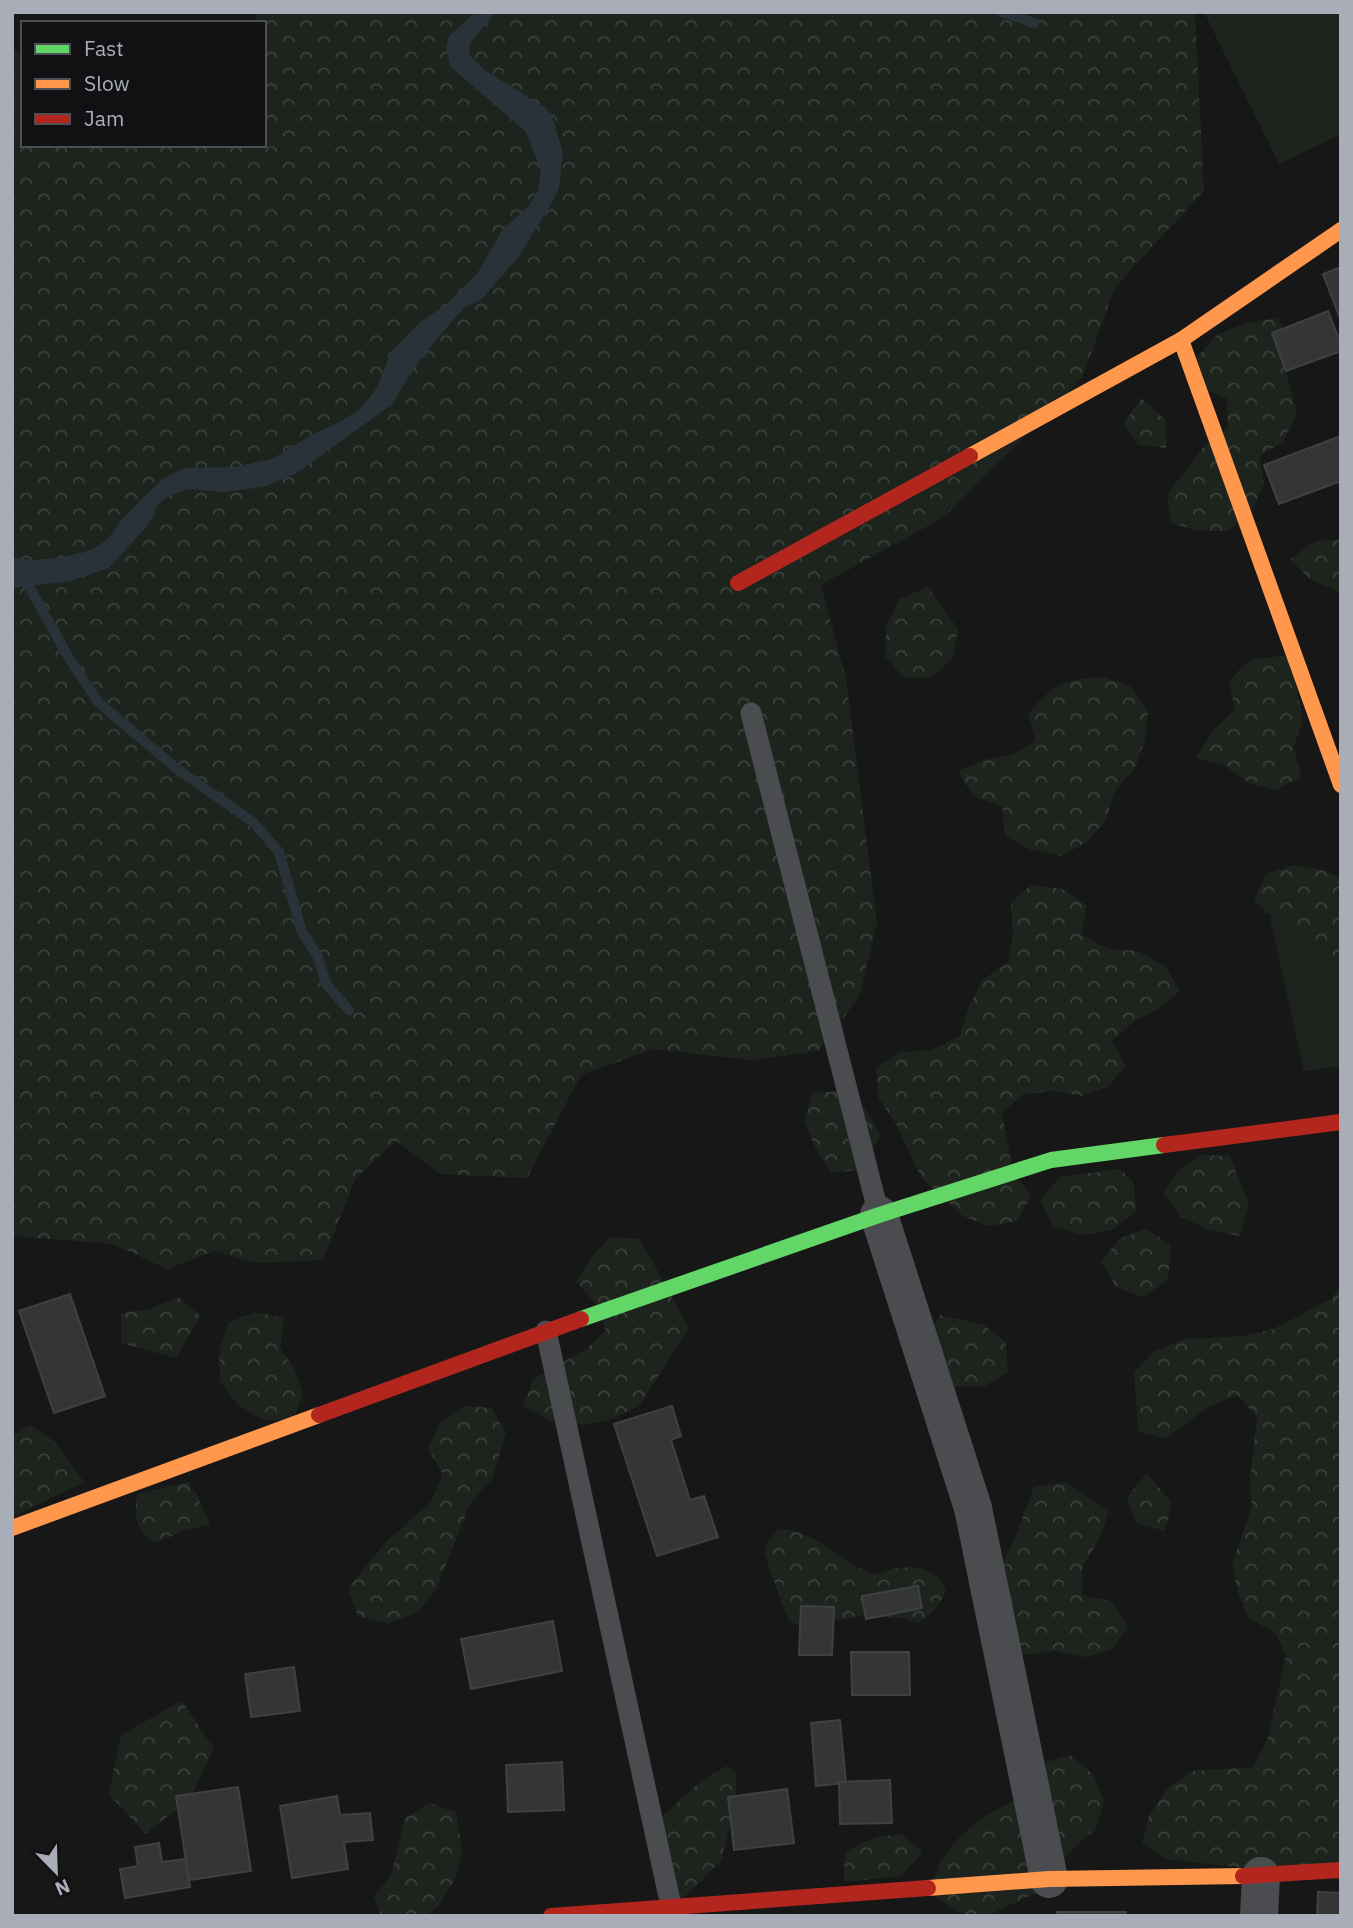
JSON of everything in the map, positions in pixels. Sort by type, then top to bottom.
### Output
[{"type":"street","points":[[738,583],[1181,340],[1341,230]]},
{"type":"street","points":[[1181,340],[1341,785]]},
{"type":"street","points":[[12,1528],[546,1331],[880,1215],[1051,1160],[1341,1122]]},
{"type":"street","points":[[880,1215],[973,1508],[1049,1879]]},
{"type":"street","points":[[551,1916],[671,1906],[857,1905],[1049,1879],[1261,1876],[1341,1870]]},
{"type":"street","points":[[1259,1916],[1261,1876]]},
{"type":"lane","points":[[751,713],[880,1215]]},
{"type":"lane","points":[[546,1331],[671,1906]]},
{"type":"green space","points":[[256,12],[1195,12],[1204,191],[1115,287],[1082,378],[944,517],[821,585],[846,679],[877,924],[859,997],[818,1051],[752,1060],[653,1049],[581,1075],[527,1178],[440,1174],[396,1141],[356,1178],[323,1260],[257,1263],[214,1251],[167,1269],[113,1244],[12,1236],[12,48],[21,55],[21,147],[266,147],[266,21],[257,21]]},
{"type":"green space","points":[[1204,12],[1341,12],[1341,134],[1279,164]]},
{"type":"green space","points":[[1277,318],[1293,340],[1282,357],[1297,414],[1283,442],[1260,456],[1264,485],[1250,513],[1228,531],[1199,531],[1171,523],[1167,495],[1204,446],[1228,428],[1227,399],[1200,387],[1196,358],[1217,335],[1246,323]]},
{"type":"green space","points":[[1141,398],[1166,420],[1166,448],[1138,445],[1124,423]]},
{"type":"green space","points":[[1341,540],[1341,593],[1310,579],[1290,559],[1316,541]]},
{"type":"green space","points":[[928,587],[958,629],[953,657],[933,677],[904,678],[885,656],[886,627],[899,599]]},
{"type":"green space","points":[[1289,655],[1303,719],[1294,747],[1301,777],[1275,790],[1249,783],[1224,765],[1196,758],[1213,731],[1235,709],[1229,681],[1251,660]]},
{"type":"green space","points":[[1103,677],[1130,686],[1148,712],[1145,740],[1135,768],[1115,791],[1106,820],[1087,842],[1061,856],[1031,850],[1005,836],[1002,806],[973,796],[958,771],[984,760],[1013,754],[1036,741],[1028,714],[1045,696],[1060,685],[1078,679]]},
{"type":"green space","points":[[1295,865],[1323,870],[1341,878],[1341,960],[1320,958],[1254,901],[1266,874]]},
{"type":"green space","points":[[1031,885],[1062,889],[1086,905],[1082,935],[1108,949],[1137,951],[1165,966],[1180,991],[1158,1009],[1133,1022],[1112,1041],[1126,1066],[1107,1087],[1082,1096],[1053,1091],[1023,1094],[1002,1113],[1013,1172],[1031,1196],[1017,1221],[989,1226],[963,1216],[921,1177],[895,1122],[878,1097],[876,1067],[901,1052],[931,1050],[960,1036],[969,1006],[983,980],[1008,962],[1013,934],[1011,903]]},
{"type":"green space","points":[[1341,909],[1341,1066],[1304,1071],[1270,918]]},
{"type":"green space","points":[[843,1091],[865,1109],[881,1135],[859,1170],[831,1173],[816,1149],[804,1121],[813,1093]]},
{"type":"green space","points":[[1201,1155],[1230,1156],[1249,1204],[1240,1236],[1210,1230],[1181,1217],[1163,1193],[1178,1170]]},
{"type":"green space","points":[[1120,1169],[1134,1183],[1136,1212],[1112,1230],[1083,1235],[1054,1227],[1040,1200],[1060,1177]]},
{"type":"green space","points":[[1146,1229],[1171,1245],[1168,1280],[1143,1297],[1116,1287],[1101,1262],[1119,1239]]},
{"type":"green space","points":[[611,1237],[640,1239],[689,1328],[639,1406],[612,1419],[584,1425],[551,1421],[523,1406],[533,1379],[586,1349],[606,1330],[596,1304],[576,1281],[591,1258]]},
{"type":"green space","points":[[1341,1286],[1341,1879],[1166,1859],[1142,1843],[1149,1816],[1168,1788],[1192,1771],[1253,1767],[1267,1741],[1286,1655],[1275,1632],[1249,1619],[1238,1592],[1232,1564],[1252,1507],[1250,1479],[1257,1417],[1237,1395],[1210,1406],[1165,1439],[1138,1431],[1134,1372],[1154,1351],[1185,1339],[1244,1336],[1273,1329],[1331,1299]]},
{"type":"green space","points":[[178,1297],[201,1316],[176,1358],[121,1343],[121,1313],[150,1309]]},
{"type":"green space","points":[[254,1312],[284,1318],[280,1348],[294,1368],[303,1394],[293,1421],[264,1420],[238,1405],[220,1381],[219,1352],[228,1323]]},
{"type":"green space","points":[[940,1315],[984,1325],[1006,1343],[1008,1372],[983,1387],[953,1387],[923,1341]]},
{"type":"green space","points":[[464,1406],[491,1408],[506,1433],[492,1479],[471,1502],[436,1590],[416,1613],[388,1623],[358,1616],[348,1588],[386,1542],[431,1502],[443,1474],[428,1449],[440,1422]]},
{"type":"green space","points":[[30,1425],[54,1441],[84,1482],[12,1517],[12,1436]]},
{"type":"green space","points":[[1147,1473],[1172,1503],[1165,1531],[1136,1523],[1127,1497]]},
{"type":"green space","points":[[188,1482],[210,1524],[183,1531],[156,1543],[140,1528],[136,1516],[138,1494]]},
{"type":"green space","points":[[1065,1482],[1109,1511],[1099,1540],[1082,1567],[1082,1595],[1112,1601],[1128,1627],[1111,1650],[1085,1657],[1056,1651],[1026,1655],[999,1649],[984,1595],[1013,1543],[1034,1487]]},
{"type":"green space","points":[[779,1529],[806,1535],[874,1575],[897,1568],[922,1569],[936,1576],[946,1591],[934,1610],[917,1623],[903,1618],[859,1616],[802,1627],[788,1620],[764,1553],[768,1540]]},
{"type":"green space","points":[[182,1701],[214,1749],[189,1800],[145,1834],[109,1794],[121,1735]]},
{"type":"green space","points":[[1070,1755],[1093,1774],[1104,1801],[1096,1829],[1073,1848],[1036,1893],[986,1916],[975,1916],[955,1911],[931,1892],[940,1861],[958,1839],[981,1819],[1033,1789],[1047,1762]]},
{"type":"green space","points":[[727,1766],[736,1773],[736,1802],[721,1861],[679,1902],[655,1823],[702,1780]]},
{"type":"green space","points":[[429,1803],[456,1812],[462,1851],[455,1880],[438,1907],[426,1916],[381,1916],[374,1897],[391,1875],[405,1818]]},
{"type":"green space","points":[[901,1834],[923,1853],[901,1876],[844,1882],[845,1852],[873,1838]]},
{"type":"shaded area","points":[[476,12],[496,12],[470,43],[469,54],[483,69],[551,114],[563,152],[559,187],[519,256],[482,299],[464,308],[447,327],[418,363],[391,405],[297,473],[263,487],[224,492],[188,489],[165,498],[158,505],[148,525],[109,568],[70,581],[12,588],[12,558],[57,558],[85,552],[100,545],[162,479],[184,468],[235,467],[272,459],[361,408],[376,389],[391,352],[418,324],[449,302],[477,274],[502,230],[529,206],[538,190],[541,170],[526,132],[450,66],[446,48],[449,36]]},
{"type":"building","points":[[1341,267],[1341,321],[1323,274]]},
{"type":"building","points":[[1328,311],[1341,344],[1341,351],[1286,371],[1272,333]]},
{"type":"building","points":[[1341,436],[1341,481],[1279,504],[1264,465]]},
{"type":"building","points":[[70,1294],[105,1396],[54,1413],[19,1311]]},
{"type":"building","points":[[672,1406],[681,1436],[671,1440],[690,1500],[704,1496],[718,1537],[657,1556],[614,1424]]},
{"type":"building","points":[[918,1586],[922,1608],[866,1619],[862,1596]]},
{"type":"building","points":[[801,1606],[834,1607],[832,1655],[799,1655]]},
{"type":"building","points":[[553,1621],[562,1671],[471,1689],[461,1639]]},
{"type":"building","points":[[851,1652],[909,1652],[910,1695],[852,1695]]},
{"type":"building","points":[[294,1667],[300,1711],[251,1717],[245,1674]]},
{"type":"building","points":[[840,1720],[846,1783],[816,1786],[811,1723]]},
{"type":"building","points":[[562,1762],[564,1810],[508,1812],[506,1765]]},
{"type":"building","points":[[890,1780],[892,1823],[840,1824],[839,1782]]},
{"type":"building","points":[[238,1787],[251,1871],[189,1880],[176,1796]]},
{"type":"building","points":[[787,1789],[794,1843],[734,1850],[728,1797]]},
{"type":"building","points":[[337,1796],[340,1815],[370,1813],[373,1840],[344,1842],[348,1869],[292,1878],[280,1806]]},
{"type":"building","points":[[159,1843],[162,1862],[185,1859],[190,1887],[125,1898],[120,1869],[138,1866],[135,1847]]},
{"type":"building","points":[[1318,1892],[1341,1893],[1341,1916],[1317,1916]]},
{"type":"building","points":[[1057,1912],[1126,1912],[1126,1916],[1057,1916]]},
{"type":"waterway","points":[[1002,12],[1034,23]]},
{"type":"waterway","points":[[22,574],[69,658],[98,702],[177,769],[253,822],[279,852],[302,932],[318,957],[326,984],[349,1010]]},
{"type":"traffic: fast","points":[[581,1319],[879,1215],[1051,1160],[1164,1145]]},
{"type":"traffic: slow","points":[[970,456],[1181,340],[1341,230]]},
{"type":"traffic: slow","points":[[1181,340],[1341,785]]},
{"type":"traffic: slow","points":[[12,1528],[319,1415]]},
{"type":"traffic: slow","points":[[928,1888],[1049,1879],[1243,1876]]},
{"type":"traffic: jam","points":[[738,583],[970,456]]},
{"type":"traffic: jam","points":[[1164,1145],[1341,1122]]},
{"type":"traffic: jam","points":[[319,1415],[581,1319]]},
{"type":"traffic: jam","points":[[1243,1876],[1341,1870]]},
{"type":"traffic: jam","points":[[551,1916],[928,1888]]}]
